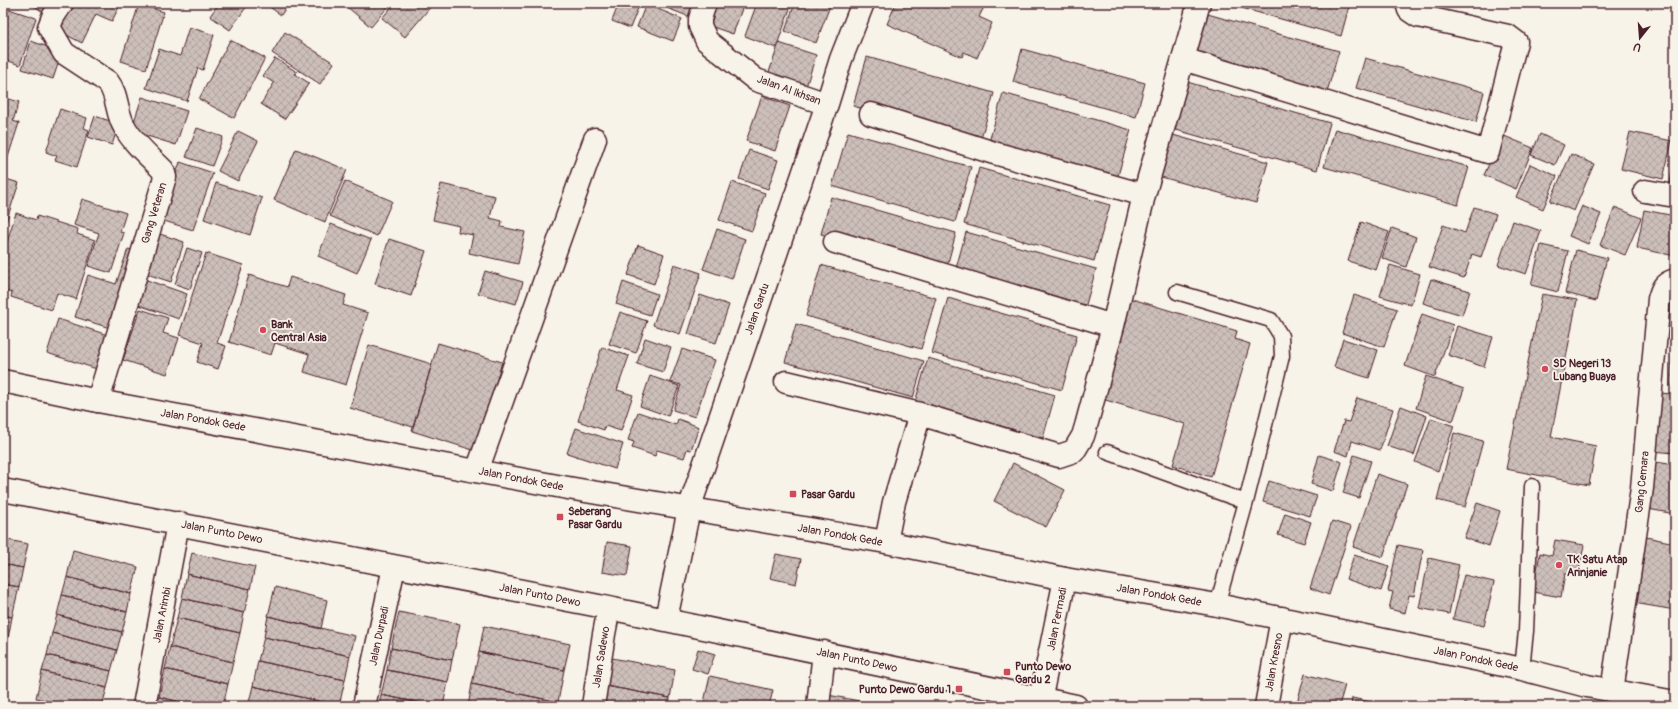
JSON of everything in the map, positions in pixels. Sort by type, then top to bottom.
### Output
[{"type":"street","name":"Jalan Al Ikhsan","points":[[705,3],[700,19],[700,26],[707,41],[756,80],[827,104]]},
{"type":"street","name":"Jalan Gardu","points":[[666,620],[689,509],[841,59],[862,3]]},
{"type":"street","points":[[786,382],[920,414],[1059,456],[1074,451],[1083,436],[1086,426],[1113,326],[1144,195],[1199,3]]},
{"type":"street","points":[[1183,59],[1488,152],[1516,42],[1508,36],[1418,16],[1409,10],[1407,3]]},
{"type":"street","name":"Gang Veteran","points":[[57,10],[49,27],[64,53],[108,82],[113,88],[123,125],[131,137],[165,174],[98,401]]},
{"type":"street","points":[[870,114],[994,153],[1144,195]]},
{"type":"street","points":[[477,471],[595,139]]},
{"type":"street","points":[[1645,191],[1675,196]]},
{"type":"street","points":[[835,242],[1113,326]]},
{"type":"street","name":"Gang Cemara","points":[[1612,690],[1642,488],[1659,299],[1663,286],[1668,282],[1675,280]]},
{"type":"street","name":"Jalan Pondok Gede","points":[[3,381],[98,401],[477,471],[886,542],[1065,579],[1217,605],[1522,669],[1587,686],[1675,702]]},
{"type":"street","points":[[886,542],[894,502],[920,414]]},
{"type":"street","name":"Jalan Punto Dewo","points":[[3,490],[610,608],[824,652],[1040,702],[1076,706]]},
{"type":"street","name":"Jalan Arimbi","points":[[144,706],[178,524]]},
{"type":"street","name":"Jalan Durpadi","points":[[364,706],[394,566]]},
{"type":"street","name":"Jalan Permadi","points":[[1040,702],[1065,579]]},
{"type":"street","name":"Jalan Sadewo","points":[[593,706],[604,634],[610,608]]},
{"type":"street","name":"Jalan Kresno","points":[[1266,706],[1282,618]]},
{"type":"street","points":[[818,706],[824,652]]},
{"type":"lane","points":[[1177,292],[1271,320],[1281,336],[1282,356],[1246,502],[1217,605]]},
{"type":"lane","points":[[1107,452],[1246,502]]},
{"type":"lane","points":[[1522,669],[1526,631],[1532,486]]},
{"type":"building","points":[[30,3],[49,3],[43,12]]},
{"type":"building","points":[[71,3],[121,3],[112,21],[96,14],[82,43],[57,30]]},
{"type":"building","points":[[219,3],[249,3],[230,30],[210,16]]},
{"type":"building","points":[[264,3],[289,3],[281,15]]},
{"type":"building","points":[[349,3],[391,3],[371,27],[346,6]]},
{"type":"building","points":[[395,3],[433,4],[405,37],[382,18]]},
{"type":"building","points":[[619,3],[640,3],[630,28],[612,21]]},
{"type":"building","points":[[659,3],[695,3],[690,17],[659,5]]},
{"type":"building","points":[[715,3],[744,3],[733,34],[707,25]]},
{"type":"building","points":[[757,3],[792,3],[776,48],[745,36]]},
{"type":"building","points":[[795,3],[831,3],[816,43],[785,31]]},
{"type":"building","points":[[896,3],[986,3],[979,17],[992,23],[977,58],[964,52],[962,57],[887,24]]},
{"type":"building","points":[[1224,3],[1350,3],[1341,36]]},
{"type":"building","points":[[139,4],[164,12],[146,69],[121,61]]},
{"type":"building","points":[[646,4],[682,19],[673,41],[637,27]]},
{"type":"building","points":[[9,9],[36,18],[20,65],[3,59],[3,28]]},
{"type":"building","points":[[1204,13],[1339,51],[1327,92],[1193,54]]},
{"type":"building","points":[[189,27],[214,35],[203,70],[198,68],[187,101],[146,88],[159,49],[180,56]]},
{"type":"building","points":[[285,32],[334,63],[320,84],[272,53]]},
{"type":"building","points":[[230,40],[265,58],[234,118],[199,99]]},
{"type":"building","points":[[31,41],[62,52],[53,79],[22,69]]},
{"type":"building","points":[[779,43],[816,55],[805,90],[767,78]]},
{"type":"building","points":[[1022,49],[1145,83],[1136,117],[1013,82]]},
{"type":"building","points":[[867,57],[994,93],[980,142],[853,106]]},
{"type":"building","points":[[275,58],[297,72],[295,74],[309,83],[285,119],[261,104],[274,83],[263,76]]},
{"type":"building","points":[[1365,58],[1484,92],[1476,122],[1356,88]]},
{"type":"building","points":[[1187,82],[1330,123],[1317,170],[1173,129]]},
{"type":"building","points":[[1003,93],[1131,130],[1117,179],[989,142]]},
{"type":"building","points":[[762,96],[790,106],[775,151],[746,141]]},
{"type":"building","points":[[3,97],[19,102],[13,121],[19,123],[8,157],[3,156]]},
{"type":"building","points":[[142,97],[187,111],[176,145],[131,131]]},
{"type":"building","points":[[60,109],[87,118],[84,128],[89,130],[77,167],[55,160],[57,156],[46,152]]},
{"type":"building","points":[[95,116],[119,124],[112,145],[88,137]]},
{"type":"building","points":[[197,128],[223,137],[212,166],[186,157]]},
{"type":"building","points":[[1335,129],[1469,167],[1458,205],[1324,167]]},
{"type":"building","points":[[238,131],[258,141],[238,181],[218,171]]},
{"type":"building","points":[[848,132],[971,167],[955,222],[832,186]]},
{"type":"building","points":[[1630,132],[1672,141],[1663,179],[1621,169]]},
{"type":"building","points":[[1166,133],[1268,162],[1256,203],[1154,175]]},
{"type":"building","points":[[1540,134],[1564,145],[1555,165],[1531,155]]},
{"type":"building","points":[[1502,135],[1533,148],[1516,189],[1484,175]]},
{"type":"building","points":[[296,149],[347,170],[325,222],[274,200]]},
{"type":"building","points":[[749,150],[778,160],[768,189],[739,179]]},
{"type":"building","points":[[1571,154],[1594,164],[1574,211],[1550,201]]},
{"type":"building","points":[[1675,157],[1675,182],[1670,182]]},
{"type":"building","points":[[180,162],[213,173],[193,230],[161,220]]},
{"type":"building","points":[[1530,164],[1557,176],[1543,209],[1516,197]]},
{"type":"building","points":[[979,168],[1110,205],[1094,261],[964,224]]},
{"type":"building","points":[[3,178],[19,183],[3,231]]},
{"type":"building","points":[[345,181],[392,201],[377,236],[330,216]]},
{"type":"building","points":[[732,182],[765,193],[752,231],[719,220]]},
{"type":"building","points":[[216,183],[262,198],[250,235],[204,219]]},
{"type":"building","points":[[441,184],[495,196],[490,218],[502,221],[501,227],[525,232],[518,264],[469,253],[473,235],[458,232],[459,226],[433,220]]},
{"type":"building","points":[[831,197],[956,233],[946,270],[821,234]]},
{"type":"building","points":[[82,199],[126,213],[120,232],[124,233],[111,273],[88,266],[99,233],[74,225]]},
{"type":"building","points":[[1582,206],[1601,214],[1588,244],[1569,236]]},
{"type":"building","points":[[1474,207],[1496,214],[1481,257],[1472,254],[1464,278],[1429,267],[1443,225],[1465,233]]},
{"type":"building","points":[[1615,207],[1641,218],[1625,255],[1600,245]]},
{"type":"building","points":[[1644,210],[1675,216],[1675,256],[1637,248]]},
{"type":"building","points":[[16,213],[36,220],[37,216],[78,229],[77,234],[95,240],[76,299],[57,293],[52,310],[11,297],[12,293],[3,290],[3,254]]},
{"type":"building","points":[[1513,221],[1541,231],[1526,274],[1498,265]]},
{"type":"building","points":[[1361,222],[1389,232],[1376,270],[1348,261]]},
{"type":"building","points":[[331,224],[371,240],[357,273],[318,256]]},
{"type":"building","points":[[1392,228],[1416,237],[1406,267],[1382,258]]},
{"type":"building","points":[[717,229],[745,239],[732,279],[703,269]]},
{"type":"building","points":[[154,232],[184,242],[171,282],[141,272]]},
{"type":"building","points":[[966,232],[1096,269],[1085,308],[955,272]]},
{"type":"building","points":[[389,239],[426,251],[411,296],[375,284]]},
{"type":"building","points":[[638,245],[664,254],[654,284],[628,275]]},
{"type":"building","points":[[1541,245],[1568,251],[1558,292],[1531,285]]},
{"type":"building","points":[[187,248],[202,253],[190,289],[175,284]]},
{"type":"building","points":[[128,249],[141,253],[113,329],[75,317],[88,275],[116,284]]},
{"type":"building","points":[[1576,250],[1607,258],[1596,301],[1565,293]]},
{"type":"building","points":[[206,253],[243,265],[217,343],[226,346],[218,369],[197,362],[203,343],[179,335]]},
{"type":"building","points":[[674,264],[701,273],[680,334],[653,325]]},
{"type":"building","points":[[821,265],[936,298],[921,349],[806,316]]},
{"type":"building","points":[[1390,265],[1420,274],[1411,305],[1380,296]]},
{"type":"building","points":[[485,271],[523,282],[516,304],[478,293]]},
{"type":"building","points":[[249,275],[287,287],[290,277],[346,295],[343,305],[368,313],[346,385],[304,372],[309,354],[275,343],[271,355],[229,342]]},
{"type":"building","points":[[144,279],[187,294],[179,319],[136,304]]},
{"type":"building","points":[[1431,279],[1470,291],[1462,315],[1423,303]]},
{"type":"building","points":[[623,282],[657,294],[650,315],[616,304]]},
{"type":"building","points":[[1661,293],[1675,294],[1675,333],[1659,332]]},
{"type":"building","name":"SD Negeri 13 Lubang Buaya","points":[[1542,294],[1577,300],[1551,437],[1596,446],[1589,485],[1506,469]]},
{"type":"building","points":[[700,295],[729,305],[716,343],[688,334]]},
{"type":"building","points":[[1354,295],[1397,309],[1384,347],[1342,333]]},
{"type":"building","points":[[948,298],[1077,335],[1062,390],[932,353]]},
{"type":"building","points":[[1129,298],[1237,331],[1235,339],[1250,344],[1211,477],[1173,465],[1185,424],[1099,398]]},
{"type":"building","points":[[140,309],[168,318],[163,333],[179,338],[167,374],[123,360]]},
{"type":"building","points":[[620,312],[647,321],[636,353],[609,344]]},
{"type":"building","points":[[1422,314],[1453,325],[1435,377],[1405,366]]},
{"type":"building","points":[[58,319],[111,336],[100,370],[47,353]]},
{"type":"building","points":[[796,324],[924,361],[913,398],[785,362]]},
{"type":"building","points":[[1457,326],[1493,337],[1484,367],[1448,355]]},
{"type":"building","points":[[645,338],[671,347],[663,372],[637,364]]},
{"type":"building","points":[[1343,339],[1378,350],[1369,378],[1334,367]]},
{"type":"building","points":[[1673,339],[1675,339],[1675,386],[1670,386]]},
{"type":"building","points":[[438,343],[502,362],[476,451],[412,431]]},
{"type":"building","points":[[369,345],[432,364],[413,427],[350,408]]},
{"type":"building","points":[[602,347],[629,356],[617,390],[633,395],[621,431],[605,426],[604,430],[578,421]]},
{"type":"building","points":[[682,349],[715,360],[695,417],[673,410],[681,385],[670,382]]},
{"type":"building","points":[[928,358],[1055,395],[1043,438],[915,402]]},
{"type":"building","points":[[650,376],[679,386],[668,416],[640,406]]},
{"type":"building","points":[[1426,376],[1464,389],[1453,421],[1416,408]]},
{"type":"building","points":[[1656,393],[1675,394],[1675,453],[1652,451]]},
{"type":"building","points":[[1357,398],[1393,409],[1380,450],[1352,441],[1348,456],[1334,451],[1344,421],[1349,422]]},
{"type":"building","points":[[1401,406],[1427,416],[1414,455],[1387,446]]},
{"type":"building","points":[[638,412],[676,425],[678,419],[699,427],[691,450],[687,449],[684,458],[657,450],[655,456],[632,448],[634,442],[628,440]]},
{"type":"building","points":[[1431,418],[1454,426],[1438,471],[1415,462]]},
{"type":"building","points":[[576,428],[623,444],[615,469],[567,453]]},
{"type":"building","points":[[1454,433],[1483,441],[1465,507],[1437,500]]},
{"type":"building","points":[[1319,455],[1342,462],[1333,491],[1311,484]]},
{"type":"building","points":[[1354,455],[1371,461],[1359,498],[1343,493]]},
{"type":"building","points":[[1656,462],[1675,465],[1675,514],[1648,509]]},
{"type":"building","points":[[1013,463],[1065,490],[1046,527],[994,501]]},
{"type":"building","points":[[1377,474],[1407,484],[1383,557],[1353,547]]},
{"type":"building","points":[[1269,481],[1317,496],[1310,516],[1263,502]]},
{"type":"building","points":[[1477,503],[1500,511],[1489,546],[1464,538]]},
{"type":"building","points":[[1285,513],[1311,522],[1304,543],[1278,535]]},
{"type":"building","points":[[1332,521],[1351,527],[1329,595],[1310,588]]},
{"type":"building","points":[[1641,536],[1675,543],[1675,610],[1628,602]]},
{"type":"building","points":[[3,539],[28,544],[23,568],[3,564]]},
{"type":"building","name":"TK Satu Atap Arinjanie","points":[[1555,540],[1584,545],[1578,576],[1565,574],[1561,597],[1533,592],[1540,553],[1552,556]]},
{"type":"building","points":[[607,542],[632,546],[627,576],[602,572]]},
{"type":"building","points":[[1398,545],[1423,550],[1414,596],[1409,595],[1405,613],[1389,609],[1393,592],[1388,591]]},
{"type":"building","points":[[73,550],[138,567],[131,594],[67,577]]},
{"type":"building","points":[[192,553],[255,567],[250,589],[187,574]]},
{"type":"building","points":[[776,554],[801,559],[796,584],[770,578]]},
{"type":"building","points":[[1354,555],[1389,566],[1381,591],[1346,579]]},
{"type":"building","points":[[1429,558],[1459,565],[1449,614],[1419,608]]},
{"type":"building","points":[[3,564],[23,568],[19,587],[3,584]]},
{"type":"building","points":[[187,574],[250,589],[244,613],[182,598]]},
{"type":"building","points":[[1464,575],[1494,582],[1484,626],[1453,619]]},
{"type":"building","points":[[67,577],[131,594],[127,612],[62,595]]},
{"type":"building","points":[[3,584],[19,587],[12,617],[3,615]]},
{"type":"building","points":[[275,587],[327,600],[321,629],[268,616]]},
{"type":"building","points":[[62,595],[127,612],[122,632],[57,615]]},
{"type":"building","points":[[182,598],[244,613],[240,633],[177,618]]},
{"type":"building","points":[[399,612],[460,624],[452,660],[391,648]]},
{"type":"building","points":[[3,615],[12,617],[7,644],[3,643]]},
{"type":"building","points":[[57,615],[122,632],[117,650],[52,633]]},
{"type":"building","points":[[268,616],[355,636],[350,656],[264,637]]},
{"type":"building","points":[[177,618],[240,633],[233,662],[170,647]]},
{"type":"building","points":[[484,626],[570,644],[564,670],[479,652]]},
{"type":"building","points":[[52,633],[117,650],[111,671],[47,655]]},
{"type":"building","points":[[264,637],[350,656],[345,680],[258,661]]},
{"type":"building","points":[[3,643],[7,644],[3,663]]},
{"type":"building","points":[[170,647],[233,662],[228,684],[165,669]]},
{"type":"building","points":[[391,648],[452,660],[448,682],[387,670]]},
{"type":"building","points":[[698,649],[715,654],[708,674],[692,669]]},
{"type":"building","points":[[479,652],[564,670],[558,702],[472,684]]},
{"type":"building","points":[[47,655],[111,671],[107,688],[42,671]]},
{"type":"building","points":[[612,658],[675,670],[670,698],[606,686]]},
{"type":"building","points":[[258,661],[345,680],[339,706],[253,686]]},
{"type":"building","points":[[165,669],[228,684],[223,706],[197,706],[159,697]]},
{"type":"building","points":[[387,670],[448,682],[443,706],[436,706],[381,695]]},
{"type":"building","points":[[42,671],[107,688],[102,706],[68,706],[36,698]]},
{"type":"building","points":[[1305,674],[1345,685],[1339,706],[1296,706]]},
{"type":"building","points":[[710,676],[773,690],[769,706],[723,706],[704,702]]},
{"type":"building","points":[[472,684],[558,702],[557,706],[468,706]]},
{"type":"building","points":[[253,686],[339,706],[248,706]]},
{"type":"building","points":[[606,686],[670,698],[669,706],[603,706]]},
{"type":"building","points":[[381,695],[436,706],[379,706]]},
{"type":"building","points":[[828,695],[885,706],[826,706]]},
{"type":"building","points":[[159,697],[197,706],[156,706]]},
{"type":"building","points":[[1352,698],[1390,706],[1351,706]]},
{"type":"building","points":[[704,702],[723,706],[703,706]]},
{"type":"building","points":[[1465,703],[1480,706],[1464,706]]},
{"type":"place","name":"Bank Central Asia","points":[[263,330]]},
{"type":"place","name":"SD Negeri 13 Lubang Buaya","points":[[1545,369]]},
{"type":"place","name":"Pasar Gardu","points":[[793,494]]},
{"type":"place","name":"Seberang Pasar Gardu","points":[[560,517]]},
{"type":"place","name":"TK Satu Atap Arinjanie","points":[[1559,565]]},
{"type":"place","name":"Punto Dewo Gardu 2","points":[[1007,672]]},
{"type":"place","name":"Punto Dewo Gardu 1","points":[[959,689]]}]
